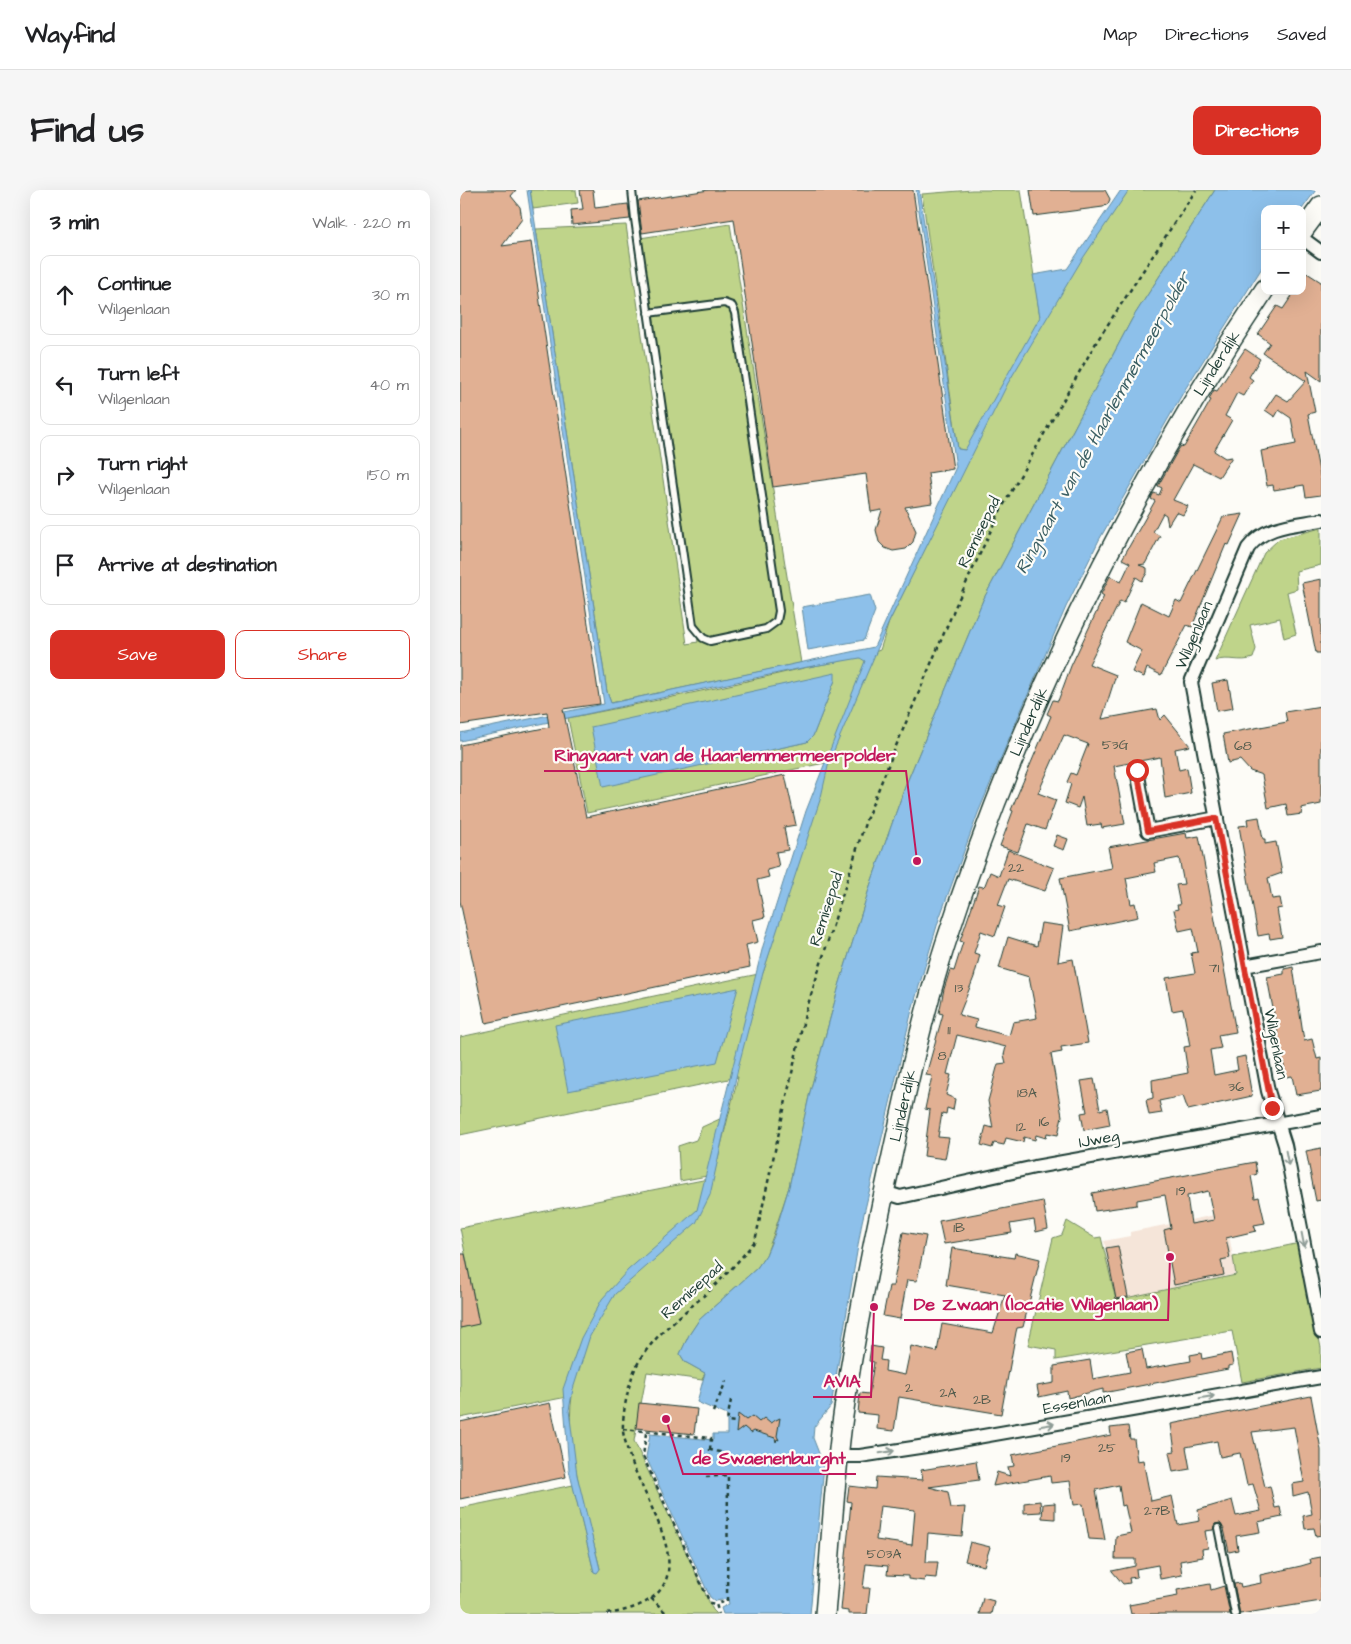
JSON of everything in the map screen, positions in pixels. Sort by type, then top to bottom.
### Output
[{"type":"street","points":[[1306,227],[1321,206]]},
{"type":"street","points":[[1306,241],[1321,252]]},
{"type":"street","name":"Lijnderdijk","points":[[825,1614],[838,1456],[845,1405],[884,1192],[908,1082],[945,946],[985,832],[1036,706],[1090,589],[1138,495],[1196,395],[1261,295]]},
{"type":"street","name":"Wilgenlaan","points":[[1321,520],[1267,531],[1256,537],[1248,548],[1191,682],[1270,1099],[1285,1145],[1321,1332]]},
{"type":"street","points":[[1137,770],[1148,831],[1216,818]]},
{"type":"street","points":[[1244,966],[1321,952]]},
{"type":"street","name":"IJweg","points":[[884,1192],[900,1197],[1035,1167],[1321,1116]]},
{"type":"street","name":"Essenlaan","points":[[838,1456],[860,1456],[907,1449],[1321,1377]]},
{"type":"lane","points":[[632,190],[648,312],[693,626],[703,638],[710,641],[766,630],[777,621],[779,611],[735,312],[732,306],[724,303],[648,312]]},
{"type":"lane","points":[[1218,1528],[1236,1614]]},
{"type":"path","name":"Remisepad","points":[[606,1614],[632,1610],[651,1598],[665,1582],[670,1561],[662,1527],[632,1463],[623,1429],[627,1398],[636,1367],[664,1330],[737,1265],[755,1241],[805,1014],[866,820],[960,596],[999,513],[1092,349],[1196,190]]},
{"type":"path","points":[[713,1412],[726,1381]]},
{"type":"path","points":[[731,1400],[727,1421],[737,1422]]},
{"type":"path","points":[[623,1429],[711,1438],[708,1459]]},
{"type":"path","points":[[646,1432],[643,1456],[710,1603],[716,1604],[727,1601],[728,1475],[706,1477]]},
{"type":"path","points":[[710,1450],[725,1453]]},
{"type":"path","points":[[651,1598],[666,1614]]},
{"type":"path","points":[[716,1604],[719,1614]]},
{"type":"shaded area","points":[[1225,1213],[1236,1274],[1116,1300],[1104,1241],[1130,1236],[1130,1232]]},
{"type":"green space","points":[[530,190],[576,190],[578,203],[533,209]]},
{"type":"green space","points":[[972,190],[1021,190],[1041,323],[1124,190],[1215,190],[1132,319],[983,600],[905,787],[870,886],[839,986],[810,1092],[789,1187],[766,1255],[757,1268],[699,1320],[689,1335],[680,1354],[685,1362],[705,1373],[702,1380],[647,1372],[634,1441],[713,1610],[717,1614],[460,1614],[460,1508],[573,1485],[594,1572],[600,1569],[574,1460],[570,1416],[572,1396],[460,1418],[460,1328],[479,1323],[460,1228],[713,1178],[738,1077],[460,1135],[460,1037],[763,973],[829,762],[587,813],[568,718],[738,683],[848,659],[880,650],[889,622],[944,510],[965,450],[958,449],[922,194]],"holes":[[[835,680],[813,736],[807,742],[603,786]]]},
{"type":"green space","points":[[730,224],[801,663],[611,703],[607,692],[536,229],[626,225],[687,644],[698,642],[640,238]]},
{"type":"green space","points":[[1321,528],[1321,565],[1296,571],[1297,589],[1287,592],[1296,634],[1284,638],[1280,618],[1250,625],[1256,649],[1253,658],[1215,661],[1264,553],[1279,539]]},
{"type":"green space","points":[[722,1118],[707,1176],[680,1181],[678,1146],[696,1140],[702,1127]]},
{"type":"green space","points":[[1067,1221],[1095,1238],[1101,1237],[1116,1300],[1236,1275],[1233,1257],[1300,1243],[1321,1348],[1321,1368],[1242,1382],[1232,1331],[1056,1360],[1056,1350],[1028,1345],[1053,1238],[1062,1235]]},
{"type":"water","points":[[527,190],[530,190],[607,692],[611,703],[874,647],[956,467],[916,190],[919,190],[958,449],[965,450],[1040,317],[1033,275],[1067,269],[1121,190],[1129,190],[1081,261],[1008,383],[889,622],[829,762],[821,797],[763,973],[739,1064],[710,1195],[696,1223],[615,1294],[590,1336],[573,1389],[569,1410],[577,1475],[600,1569],[597,1573],[594,1572],[569,1470],[563,1389],[581,1338],[602,1299],[628,1270],[697,1210],[763,946],[806,811],[865,661],[860,658],[802,668],[460,741],[460,733],[604,704]]},
{"type":"water","points":[[1215,190],[1316,190],[1305,205],[1261,205],[1261,269],[1184,391],[1099,540],[1066,607],[1013,729],[978,813],[939,919],[912,1010],[862,1222],[831,1406],[814,1427],[813,1438],[824,1466],[810,1614],[723,1614],[721,1608],[729,1604],[728,1599],[715,1601],[710,1597],[646,1457],[650,1434],[713,1440],[713,1434],[727,1434],[727,1415],[697,1402],[705,1373],[685,1362],[680,1354],[699,1320],[757,1268],[766,1255],[789,1187],[810,1092],[839,986],[870,886],[905,787],[983,600],[1132,319]]},
{"type":"water","points":[[870,595],[875,611],[864,640],[808,650],[802,607]]},
{"type":"water","points":[[835,673],[835,680],[813,736],[807,742],[603,787],[591,727]]},
{"type":"water","points":[[738,988],[717,1062],[568,1091],[555,1025]]},
{"type":"building","points":[[460,190],[516,190],[511,196],[520,207],[522,219],[502,246],[531,242],[600,704],[563,709],[586,817],[785,775],[796,825],[784,827],[788,850],[776,852],[779,867],[767,870],[769,877],[757,880],[765,917],[753,920],[758,942],[746,945],[750,967],[486,1023],[460,901],[460,745],[549,727],[547,712],[460,725]]},
{"type":"building","points":[[580,190],[593,190],[595,208],[628,204],[630,219],[572,225],[571,210],[583,209]]},
{"type":"building","points":[[709,190],[913,190],[953,469],[928,473],[932,503],[905,507],[916,531],[913,542],[906,549],[893,551],[885,548],[879,542],[876,530],[882,510],[871,512],[866,474],[773,487],[734,219],[642,233],[638,201]]},
{"type":"building","points":[[1030,190],[1105,190],[1110,199],[1108,204],[1103,207],[1034,216]]},
{"type":"building","points":[[1307,273],[1321,282],[1321,381],[1307,371],[1315,412],[1308,414],[1321,481],[1321,495],[1306,497],[1304,485],[1274,490],[1273,485],[1267,486],[1261,451],[1296,444],[1291,418],[1279,410],[1275,417],[1265,410],[1276,394],[1288,401],[1306,381],[1263,353],[1270,343],[1258,334],[1277,306],[1283,309],[1292,295],[1306,295]]},
{"type":"building","points":[[1245,349],[1260,359],[1249,377],[1253,380],[1243,396],[1237,393],[1225,416],[1232,420],[1214,451],[1225,458],[1232,457],[1219,477],[1193,464],[1173,500],[1188,506],[1183,515],[1176,512],[1168,525],[1166,515],[1163,513],[1153,532],[1160,536],[1145,564],[1139,565],[1147,568],[1147,573],[1142,581],[1136,577],[1124,603],[1120,601],[1089,664],[1116,675],[1102,719],[1157,709],[1160,720],[1165,715],[1190,746],[1175,749],[1179,770],[1187,768],[1191,793],[1165,798],[1160,757],[1114,766],[1125,824],[1102,828],[1101,824],[1087,826],[1082,797],[1078,808],[1065,803],[1071,784],[1067,782],[1071,773],[1076,775],[1088,744],[1064,735],[1038,793],[1056,800],[1045,830],[1028,824],[1018,852],[1000,846],[1013,811],[1011,810],[1051,716],[1047,714],[1053,700],[1058,701],[1071,666],[1104,596],[1101,594],[1110,576],[1121,582],[1130,563],[1122,559],[1155,501],[1151,499],[1152,496],[1154,493],[1159,495],[1162,488],[1158,486],[1178,450],[1181,446],[1184,447],[1211,400],[1209,399],[1214,390],[1217,391]]},
{"type":"building","points":[[1243,514],[1229,545],[1226,544],[1192,627],[1187,625],[1161,675],[1147,668],[1144,677],[1132,672],[1142,651],[1125,642],[1141,602],[1169,616],[1176,600],[1181,603],[1223,517]]},
{"type":"building","points":[[1321,579],[1321,653],[1316,653],[1302,583]]},
{"type":"building","points":[[1228,680],[1233,708],[1217,711],[1212,683]]},
{"type":"building","points":[[1321,706],[1321,804],[1301,808],[1302,814],[1288,816],[1286,804],[1268,808],[1262,775],[1250,771],[1240,760],[1228,763],[1223,734],[1287,722],[1285,712]]},
{"type":"building","points":[[1259,817],[1265,844],[1276,842],[1282,873],[1268,878],[1272,899],[1280,898],[1282,908],[1277,909],[1282,937],[1270,939],[1269,934],[1258,936],[1239,826],[1248,825],[1247,819]]},
{"type":"building","points":[[1186,833],[1187,838],[1199,836],[1236,1032],[1218,1035],[1221,1048],[1210,1050],[1214,1075],[1238,1070],[1236,1058],[1245,1056],[1252,1096],[1188,1110],[1183,1096],[1159,1101],[1162,1113],[1149,1115],[1146,1100],[1153,1098],[1152,1080],[1188,1073],[1184,1047],[1190,1046],[1183,1009],[1172,1011],[1166,978],[1195,973],[1191,953],[1198,952],[1193,928],[1179,931],[1174,910],[1178,909],[1177,905],[1180,905],[1176,885],[1184,884],[1179,858],[1154,863],[1156,872],[1126,878],[1131,904],[1135,903],[1138,917],[1070,931],[1060,878],[1112,868],[1108,847]]},
{"type":"building","points":[[1057,835],[1068,839],[1064,850],[1053,846]]},
{"type":"building","points":[[1008,850],[1054,868],[1045,891],[1008,879],[998,905],[1005,907],[995,936],[981,931],[974,953],[980,955],[974,977],[959,1015],[977,1020],[975,1027],[1009,1036],[1013,1022],[1037,1018],[1029,977],[999,968],[1008,937],[1037,946],[1041,923],[1063,926],[1058,962],[1073,959],[1088,1043],[1061,1047],[1062,1052],[1051,1054],[1062,1116],[1058,1135],[1047,1133],[1046,1138],[1036,1135],[1035,1140],[1024,1137],[1023,1142],[1006,1138],[1004,1145],[994,1143],[992,1148],[981,1145],[986,1126],[993,1128],[988,1101],[998,1064],[1006,1063],[1004,1055],[1006,1047],[957,1035],[947,1074],[951,1075],[946,1095],[955,1099],[953,1110],[947,1108],[946,1114],[942,1113],[938,1137],[949,1138],[945,1159],[924,1156],[930,1110],[925,1109],[932,1076],[926,1075],[943,1014],[939,1013],[944,989],[950,970],[954,971],[963,942],[960,941],[979,886],[983,887],[985,885],[990,872],[999,876]]},
{"type":"building","points":[[1293,967],[1304,1041],[1312,1039],[1317,1059],[1321,1058],[1321,1091],[1296,1095],[1292,1076],[1286,1077],[1267,977],[1284,974],[1284,969]]},
{"type":"building","points":[[1094,1079],[1100,1110],[1107,1108],[1110,1125],[1084,1130],[1081,1113],[1087,1112],[1081,1081]]},
{"type":"building","points":[[1321,1148],[1321,1200],[1316,1201],[1306,1151]]},
{"type":"building","points":[[1255,1162],[1257,1174],[1251,1176],[1255,1198],[1259,1197],[1265,1223],[1254,1225],[1256,1231],[1226,1238],[1230,1258],[1221,1260],[1224,1275],[1174,1285],[1164,1230],[1171,1228],[1165,1195],[1137,1200],[1137,1205],[1095,1211],[1092,1193]],"holes":[[[1208,1191],[1214,1220],[1191,1224],[1187,1196]]]},
{"type":"building","points":[[1043,1201],[1048,1229],[1036,1232],[1034,1220],[1010,1224],[1012,1233],[944,1244],[939,1221]]},
{"type":"building","points":[[903,1232],[926,1236],[917,1281],[907,1280],[900,1319],[883,1316],[889,1286],[893,1286]]},
{"type":"building","points":[[1118,1246],[1128,1297],[1116,1299],[1106,1248]]},
{"type":"building","points":[[952,1248],[1014,1258],[1015,1253],[1040,1259],[1023,1327],[1017,1328],[1001,1414],[899,1397],[894,1431],[877,1429],[878,1415],[858,1413],[860,1393],[869,1394],[874,1362],[869,1361],[871,1346],[882,1348],[880,1360],[886,1361],[885,1371],[905,1375],[911,1346],[937,1352],[942,1324],[993,1333],[1005,1295],[946,1285]]},
{"type":"building","points":[[460,1254],[465,1254],[479,1324],[460,1328]]},
{"type":"building","points":[[1142,1349],[1146,1369],[1191,1361],[1190,1355],[1201,1353],[1202,1359],[1231,1353],[1233,1365],[1228,1366],[1228,1369],[1103,1393],[1103,1389],[1068,1398],[1067,1391],[1039,1397],[1037,1386],[1054,1383],[1054,1366],[1090,1360],[1093,1379],[1130,1372],[1126,1352]]},
{"type":"building","points":[[1311,1396],[1321,1450],[1321,1535],[1316,1536],[1314,1528],[1305,1529],[1303,1516],[1312,1514],[1308,1492],[1293,1496],[1292,1484],[1304,1482],[1294,1427],[1252,1432],[1265,1487],[1270,1486],[1275,1508],[1280,1507],[1282,1517],[1258,1522],[1260,1532],[1236,1536],[1238,1550],[1229,1552],[1224,1529],[1220,1523],[1215,1524],[1213,1530],[1205,1531],[1208,1548],[1202,1549],[1203,1557],[1180,1561],[1182,1575],[1160,1579],[1158,1565],[1136,1569],[1137,1577],[1129,1578],[1130,1583],[1123,1584],[1112,1571],[1135,1566],[1135,1559],[1115,1559],[1116,1536],[1131,1533],[1125,1505],[1122,1506],[1119,1485],[1096,1490],[1105,1540],[1089,1539],[1083,1504],[1074,1505],[1070,1481],[1051,1483],[1050,1476],[993,1486],[997,1472],[1010,1476],[1008,1467],[1014,1466],[1012,1455],[1111,1435],[1110,1428],[1128,1426],[1130,1439],[1134,1439],[1137,1461],[1143,1460],[1151,1501],[1172,1496],[1178,1525],[1200,1521],[1198,1510],[1232,1500],[1236,1516],[1261,1511],[1253,1484],[1247,1485],[1240,1453],[1220,1457],[1217,1441],[1186,1447],[1190,1469],[1173,1472],[1169,1452],[1175,1451],[1171,1424]]},
{"type":"building","points":[[550,1403],[566,1477],[460,1499],[460,1422]]},
{"type":"building","points":[[639,1403],[697,1409],[694,1434],[636,1428]]},
{"type":"building","points":[[738,1414],[746,1420],[752,1416],[759,1422],[764,1418],[770,1423],[780,1418],[777,1436],[779,1440],[777,1439],[776,1442],[775,1438],[754,1431],[751,1433],[744,1427],[736,1433]]},
{"type":"building","points":[[976,1461],[979,1480],[929,1487],[948,1492],[951,1508],[965,1507],[962,1536],[928,1533],[926,1562],[938,1562],[936,1578],[925,1577],[924,1581],[908,1579],[908,1576],[887,1575],[888,1566],[866,1564],[863,1588],[870,1588],[867,1614],[848,1614],[848,1611],[841,1610],[851,1502],[847,1501],[849,1486],[875,1489],[876,1477],[923,1480],[921,1470]],"holes":[[[880,1506],[915,1510],[912,1545],[876,1540]]]},
{"type":"building","points":[[1040,1501],[1041,1512],[1024,1513],[1024,1503]]},
{"type":"building","points":[[1055,1503],[1055,1519],[1042,1518],[1043,1504]]},
{"type":"building","points":[[970,1542],[990,1547],[984,1566],[965,1561]]},
{"type":"building","points":[[1321,1557],[1321,1601],[1240,1614],[1234,1584],[1240,1583],[1241,1587],[1261,1583],[1260,1575],[1301,1566],[1311,1563],[1310,1559]]},
{"type":"building","points":[[1210,1584],[1211,1590],[1224,1586],[1230,1614],[1131,1614],[1129,1605],[1178,1596],[1177,1590]]},
{"type":"building","points":[[983,1598],[994,1601],[991,1614],[979,1614]]},
{"type":"place","name":"Ringvaart van de Haarlemmermeerpolder","points":[[917,861]]},
{"type":"place","name":"De Zwaan (locatie Wilgenlaan)","points":[[1170,1257]]},
{"type":"place","name":"AVIA","points":[[874,1307]]},
{"type":"place","name":"de Swaenenburght","points":[[666,1419]]},
{"type":"route","points":[[1137,770],[1148,831],[1216,818],[1272,1108]]}]
